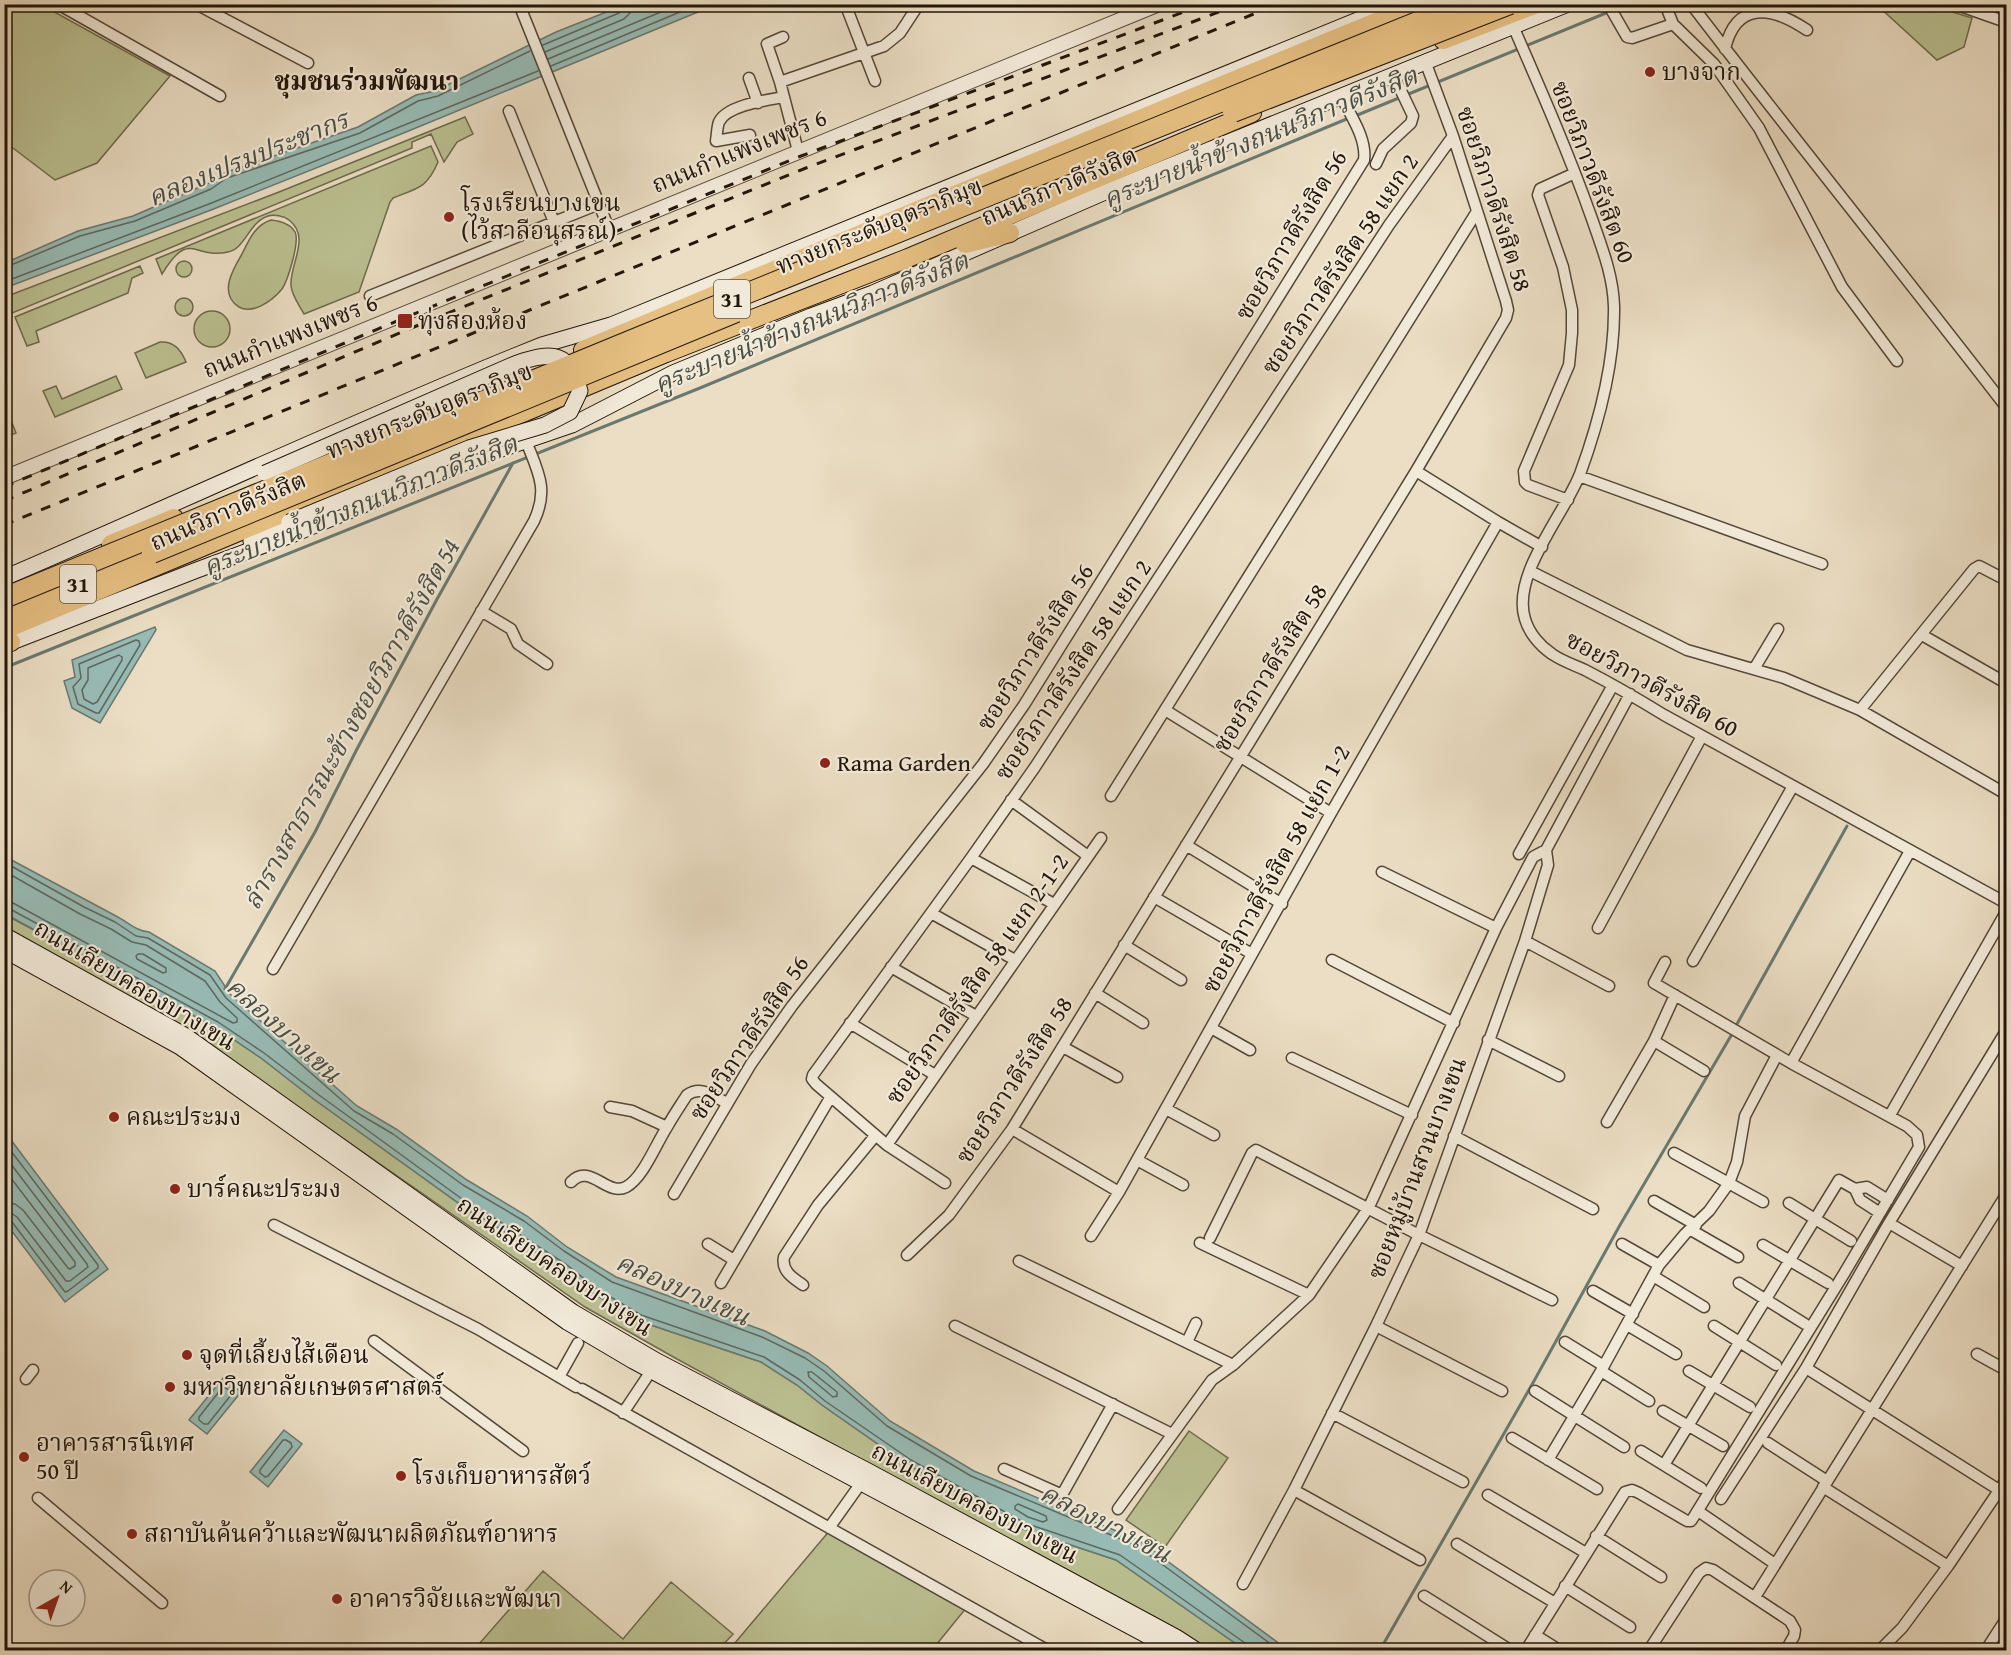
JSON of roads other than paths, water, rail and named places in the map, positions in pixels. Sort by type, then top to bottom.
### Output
[{"type":"highway","name":"ถนนวิภาวดีรังสิต","points":[[4,589],[145,529],[290,473],[894,220],[1420,4]]},
{"type":"highway","name":"ทางยกระดับอุตราภิมุข","points":[[4,598],[658,328],[1462,4]]},
{"type":"highway","name":"ทางยกระดับอุตราภิมุข","points":[[4,616],[286,497],[1137,148],[1510,4]]},
{"type":"highway","name":"ถนนวิภาวดีรังสิต","points":[[6,640],[655,358],[909,258],[1246,116],[1537,4]]},
{"type":"highway","points":[[894,220],[975,177]]},
{"type":"highway","points":[[909,258],[1010,233]]},
{"type":"main road","points":[[1358,19],[1373,4]]},
{"type":"main road","name":"ถนนวิภาวดีรังสิต","points":[[4,578],[173,506],[258,465],[487,367],[542,345],[611,325],[1397,4]]},
{"type":"main road","name":"ถนนวิภาวดีรังสิต","points":[[6,640],[294,534],[478,457],[530,451],[573,425],[673,373],[873,293],[1108,190],[1344,103],[1396,81],[1425,61],[1516,33],[1568,4]]},
{"type":"main road","points":[[173,506],[265,473],[537,356],[552,356],[565,360],[576,373],[580,391],[570,412],[545,425],[470,448],[289,522],[197,570]]},
{"type":"main road","name":"ถนนเลียบคลองบางเขน","points":[[4,935],[186,1036],[573,1312],[1174,1650]]},
{"type":"main road","name":"ถนนเลียบคลองบางเขน","points":[[4,950],[180,1047],[567,1322],[651,1371],[865,1477],[1166,1632],[1196,1650]]},
{"type":"street","points":[[58,4],[220,96]]},
{"type":"street","points":[[196,4],[308,63]]},
{"type":"street","points":[[519,4],[609,229]]},
{"type":"street","points":[[780,81],[884,46],[900,33],[919,4]]},
{"type":"street","name":"ถนนกำแพงเพชร 6","points":[[4,478],[1159,4]]},
{"type":"street","points":[[1608,4],[1624,34],[1632,38],[1673,24]]},
{"type":"street","points":[[1665,4],[1673,24],[1713,64],[1759,128],[1842,287],[1897,361]]},
{"type":"street","points":[[1691,4],[2007,407]]},
{"type":"street","points":[[1955,4],[2007,22]]},
{"type":"street","points":[[846,6],[875,81]]},
{"type":"street","points":[[1725,49],[1728,36],[1742,15],[1754,11],[1778,14],[1791,19],[1807,30]]},
{"type":"street","name":"ซอยวิภาวดีรังสิต 60","points":[[1516,33],[1575,173],[1612,276],[1614,307],[1606,388],[1579,476],[1530,571],[1522,598],[1525,620],[1535,639],[1552,654],[1630,694],[1702,736],[2007,903]]},
{"type":"street","points":[[783,37],[767,44],[780,81],[798,151]]},
{"type":"street","name":"ซอยวิภาวดีรังสิต 58","points":[[907,1255],[949,1215],[1012,1129],[1416,471],[1501,328],[1508,310],[1453,136],[1425,61]]},
{"type":"street","points":[[749,78],[758,103]]},
{"type":"street","points":[[1376,164],[1383,149],[1411,123],[1413,116],[1396,81]]},
{"type":"street","points":[[750,135],[716,141],[719,121],[729,112],[746,105],[784,97]]},
{"type":"street","name":"ซอยวิภาวดีรังสิต 56","points":[[675,1194],[751,1064],[792,1006],[983,764],[1047,670],[1364,160],[1362,140],[1344,103]]},
{"type":"street","points":[[509,111],[554,222]]},
{"type":"street","name":"ซอยวิภาวดีรังสิต 58 แยก 2","points":[[945,1184],[875,1136],[830,1098],[812,1079],[813,1075],[971,858],[1090,685],[1382,235],[1453,136]]},
{"type":"street","points":[[1568,500],[1528,484],[1524,478],[1524,471],[1569,365],[1572,333],[1572,310],[1563,267],[1538,195],[1540,189],[1546,185],[1575,173]]},
{"type":"street","points":[[370,296],[599,204]]},
{"type":"street","points":[[1111,796],[1476,213]]},
{"type":"street","points":[[273,969],[534,521],[541,505],[542,490],[530,451]]},
{"type":"street","points":[[1416,471],[1542,547]]},
{"type":"street","points":[[1579,476],[1822,564]]},
{"type":"street","name":"ซอยวิภาวดีรังสิต 58 แยก 1-2","points":[[1091,1236],[1119,1192],[1331,813],[1498,522]]},
{"type":"street","points":[[1860,710],[1974,569],[1979,566],[2007,580]]},
{"type":"street","points":[[1530,571],[1687,650],[1785,678],[1860,710],[2007,794]]},
{"type":"street","points":[[481,611],[511,630],[518,644],[546,664]]},
{"type":"street","points":[[1754,669],[1778,629]]},
{"type":"street","points":[[1922,634],[2007,682]]},
{"type":"street","points":[[1520,854],[1613,686]]},
{"type":"street","name":"ซอยหมู่บ้านสวนบางเขน","points":[[1118,1509],[1212,1380],[1233,1365],[1309,1295],[1369,1207],[1496,928],[1533,857],[1546,850],[1630,694]]},
{"type":"street","points":[[1165,710],[1331,813]]},
{"type":"street","points":[[1598,928],[1702,736]]},
{"type":"street","points":[[1693,961],[1793,786]]},
{"type":"street","points":[[1011,800],[1088,856]]},
{"type":"street","name":"ซอยวิภาวดีรังสิต 58 แยก 2-1-2","points":[[887,1145],[1101,838]]},
{"type":"street","points":[[1186,845],[1282,904]]},
{"type":"street","name":"ซอยหมู่บ้านสวนบางเขน","points":[[1243,1584],[1294,1490],[1419,1235],[1525,941],[1548,865],[1546,850]]},
{"type":"street","points":[[1791,1063],[1910,850]]},
{"type":"street","points":[[971,858],[1054,904]]},
{"type":"street","points":[[1382,872],[1496,928]]},
{"type":"street","points":[[1154,897],[1252,954]]},
{"type":"street","points":[[1890,1115],[2007,912]]},
{"type":"street","points":[[931,913],[1015,960]]},
{"type":"street","points":[[1525,941],[1609,986]]},
{"type":"street","points":[[1124,945],[1181,980]]},
{"type":"street","points":[[1332,960],[1454,1023]]},
{"type":"street","points":[[1526,1650],[1625,1492],[1632,1490],[1687,1521],[1691,1521],[1919,1147],[1917,1135],[1890,1115],[1776,1055],[1653,983],[1665,962]]},
{"type":"street","points":[[891,967],[976,1016]]},
{"type":"street","points":[[1095,993],[1143,1023]]},
{"type":"street","points":[[1607,1122],[1653,1041],[1675,995]]},
{"type":"street","points":[[850,1023],[935,1075]]},
{"type":"street","points":[[1211,1028],[1250,1050]]},
{"type":"street","points":[[1721,1499],[1806,1368],[1889,1223],[2007,1031]]},
{"type":"street","points":[[1488,1040],[1559,1076]]},
{"type":"street","points":[[1653,1041],[1704,1071]]},
{"type":"street","points":[[1063,1047],[1117,1077]]},
{"type":"street","points":[[1548,1460],[1603,1368],[1656,1270],[1709,1211],[1729,1183],[1737,1162],[1745,1116],[1776,1055]]},
{"type":"street","points":[[1292,1058],[1412,1115]]},
{"type":"street","points":[[571,1182],[579,1175],[585,1175],[615,1188],[622,1189],[628,1186],[643,1168],[687,1095],[694,1091],[708,1093],[727,1103]]},
{"type":"street","points":[[721,1283],[830,1098]]},
{"type":"street","points":[[610,1107],[632,1111],[667,1127]]},
{"type":"street","points":[[1166,1108],[1214,1135]]},
{"type":"street","points":[[1012,1129],[1119,1192]]},
{"type":"street","points":[[803,1285],[785,1271],[784,1257],[818,1205],[875,1136]]},
{"type":"street","points":[[1454,1136],[1593,1209]]},
{"type":"street","points":[[1309,1295],[1205,1240],[1252,1153],[1256,1150],[1419,1235],[1552,1300]]},
{"type":"street","points":[[1674,1152],[1763,1203]]},
{"type":"street","points":[[1137,1160],[1183,1185]]},
{"type":"street","points":[[1664,1465],[1839,1180],[1855,1189],[1860,1200],[1880,1213]]},
{"type":"street","points":[[1855,1189],[1867,1187],[1888,1200]]},
{"type":"street","points":[[1755,1597],[2007,1195]]},
{"type":"street","points":[[1654,1201],[1738,1257]]},
{"type":"street","points":[[1789,1203],[1851,1241]]},
{"type":"street","points":[[1889,1223],[1962,1266]]},
{"type":"street","points":[[274,1225],[478,1329],[559,1377],[1047,1650]]},
{"type":"street","points":[[708,1244],[734,1260]]},
{"type":"street","points":[[1622,1244],[1704,1306]]},
{"type":"street","points":[[1763,1245],[1828,1283]]},
{"type":"street","points":[[1019,1260],[1233,1365]]},
{"type":"street","points":[[1739,1283],[1805,1324]]},
{"type":"street","points":[[1593,1291],[1633,1314]]},
{"type":"street","points":[[1186,1342],[1196,1323]]},
{"type":"street","points":[[1627,1325],[1676,1354]]},
{"type":"street","points":[[955,1326],[1172,1434]]},
{"type":"street","points":[[1376,1326],[1502,1390]]},
{"type":"street","points":[[1714,1326],[1776,1365]]},
{"type":"street","points":[[374,1341],[523,1450]]},
{"type":"street","points":[[1565,1342],[1649,1401]]},
{"type":"street","points":[[559,1377],[578,1343]]},
{"type":"street","points":[[1977,1354],[2007,1370]]},
{"type":"street","points":[[1806,1368],[2000,1490]]},
{"type":"street","points":[[26,1379],[33,1370]]},
{"type":"street","points":[[623,1413],[651,1371]]},
{"type":"street","points":[[1689,1371],[1750,1407]]},
{"type":"street","points":[[1535,1391],[1624,1446]]},
{"type":"street","points":[[1004,1469],[1058,1493],[1063,1492],[1113,1404]]},
{"type":"street","points":[[1663,1411],[1724,1446]]},
{"type":"street","points":[[1332,1413],[1463,1482]]},
{"type":"street","points":[[1512,1438],[1597,1489]]},
{"type":"street","points":[[1768,1443],[1948,1566]]},
{"type":"street","points":[[1641,1451],[1701,1488]]},
{"type":"street","points":[[829,1528],[865,1477]]},
{"type":"street","points":[[1880,1650],[1902,1628],[2007,1480]]},
{"type":"street","points":[[1294,1490],[1419,1560]]},
{"type":"street","points":[[1488,1495],[1586,1553]]},
{"type":"street","points":[[38,1498],[162,1603]]},
{"type":"street","points":[[1698,1510],[1775,1564]]},
{"type":"street","points":[[1596,1536],[1661,1577]]},
{"type":"street","points":[[1457,1544],[1556,1603]]},
{"type":"street","points":[[1648,1650],[1703,1569],[1706,1568],[1713,1570],[1790,1621],[1794,1626],[1794,1636],[1785,1650]]},
{"type":"street","points":[[1566,1586],[1630,1626]]},
{"type":"street","points":[[1424,1596],[1510,1650]]},
{"type":"street","points":[[1986,1650],[2007,1619]]},
{"type":"street","points":[[1535,1635],[1559,1650]]},
{"type":"water","points":[[624,5],[715,5],[211,210],[5,288],[5,263],[78,231],[133,216],[209,183],[224,173],[358,127],[416,95],[435,91],[556,32]]},
{"type":"water","points":[[155,627],[156,630],[100,723],[72,708],[64,681],[75,677],[72,660]]},
{"type":"water","points":[[4,856],[136,928],[149,932],[215,971],[230,994],[357,1106],[396,1129],[467,1180],[527,1216],[567,1247],[616,1277],[765,1331],[808,1353],[827,1366],[890,1421],[974,1471],[1140,1541],[1288,1650],[1245,1650],[1116,1560],[1023,1529],[908,1465],[797,1385],[761,1362],[639,1321],[594,1294],[564,1270],[471,1212],[315,1100],[261,1058],[215,1027],[5,914]]},
{"type":"water","points":[[5,1132],[108,1269],[65,1302],[5,1222]]},
{"type":"water","points":[[223,1378],[241,1392],[207,1434],[189,1420]]},
{"type":"water","points":[[284,1430],[302,1444],[268,1487],[250,1472]]},
{"type":"waterway","name":"คูระบายน้ำข้างถนนวิภาวดีรังสิต","points":[[1355,116],[1628,4]]},
{"type":"waterway","name":"คูระบายน้ำข้างถนนวิภาวดีรังสิต","points":[[4,668],[700,388],[1349,118]]},
{"type":"waterway","name":"ลำรางสาธารณะข้างซอยวิภาวดีรังสิต 54","points":[[225,989],[315,832],[436,601],[513,463]]},
{"type":"waterway","points":[[1737,1024],[1847,826]]},
{"type":"waterway","points":[[1380,1650],[1534,1381],[1620,1225],[1732,1034]]},
{"type":"railway","points":[[4,487],[404,318],[801,156],[1205,4]]},
{"type":"railway","points":[[4,501],[409,329],[806,168],[1240,4]]},
{"type":"railway","points":[[4,525],[1278,4]]},
{"type":"place","name":"บางจาก","points":[[1650,72]]},
{"type":"place","name":"โรงเรียนบางเขน (ไว้สาลีอนุสรณ์)","points":[[449,217]]},
{"type":"place","name":"ทุ่งสองห้อง","points":[[405,321]]},
{"type":"place","name":"Rama Garden","points":[[825,763]]},
{"type":"place","name":"คณะประมง","points":[[114,1117]]},
{"type":"place","name":"บาร์คณะประมง","points":[[175,1189]]},
{"type":"place","name":"จุดที่เลี้ยงไส้เดือน","points":[[187,1355]]},
{"type":"place","name":"มหาวิทยาลัยเกษตรศาสตร์","points":[[170,1387]]},
{"type":"place","name":"อาคารสารนิเทศ 50 ปี","points":[[24,1457]]},
{"type":"place","name":"โรงเก็บอาหารสัตว์","points":[[401,1476]]},
{"type":"place","name":"สถาบันค้นคว้าและพัฒนาผลิตภัณฑ์อาหาร","points":[[132,1534]]},
{"type":"place","name":"อาคารวิจัยและพัฒนา","points":[[337,1599]]},
{"type":"district","name":"ชุมชนร่วมพัฒนา","points":[[367,81]]},
{"type":"water label","name":"คลองเปรมประชากร","points":[[248,158]]},
{"type":"water label","name":"คลองบางเขน","points":[[284,1030]]},
{"type":"water label","name":"คลองบางเขน","points":[[683,1289]]},
{"type":"water label","name":"คลองบางเขน","points":[[1106,1523]]}]
